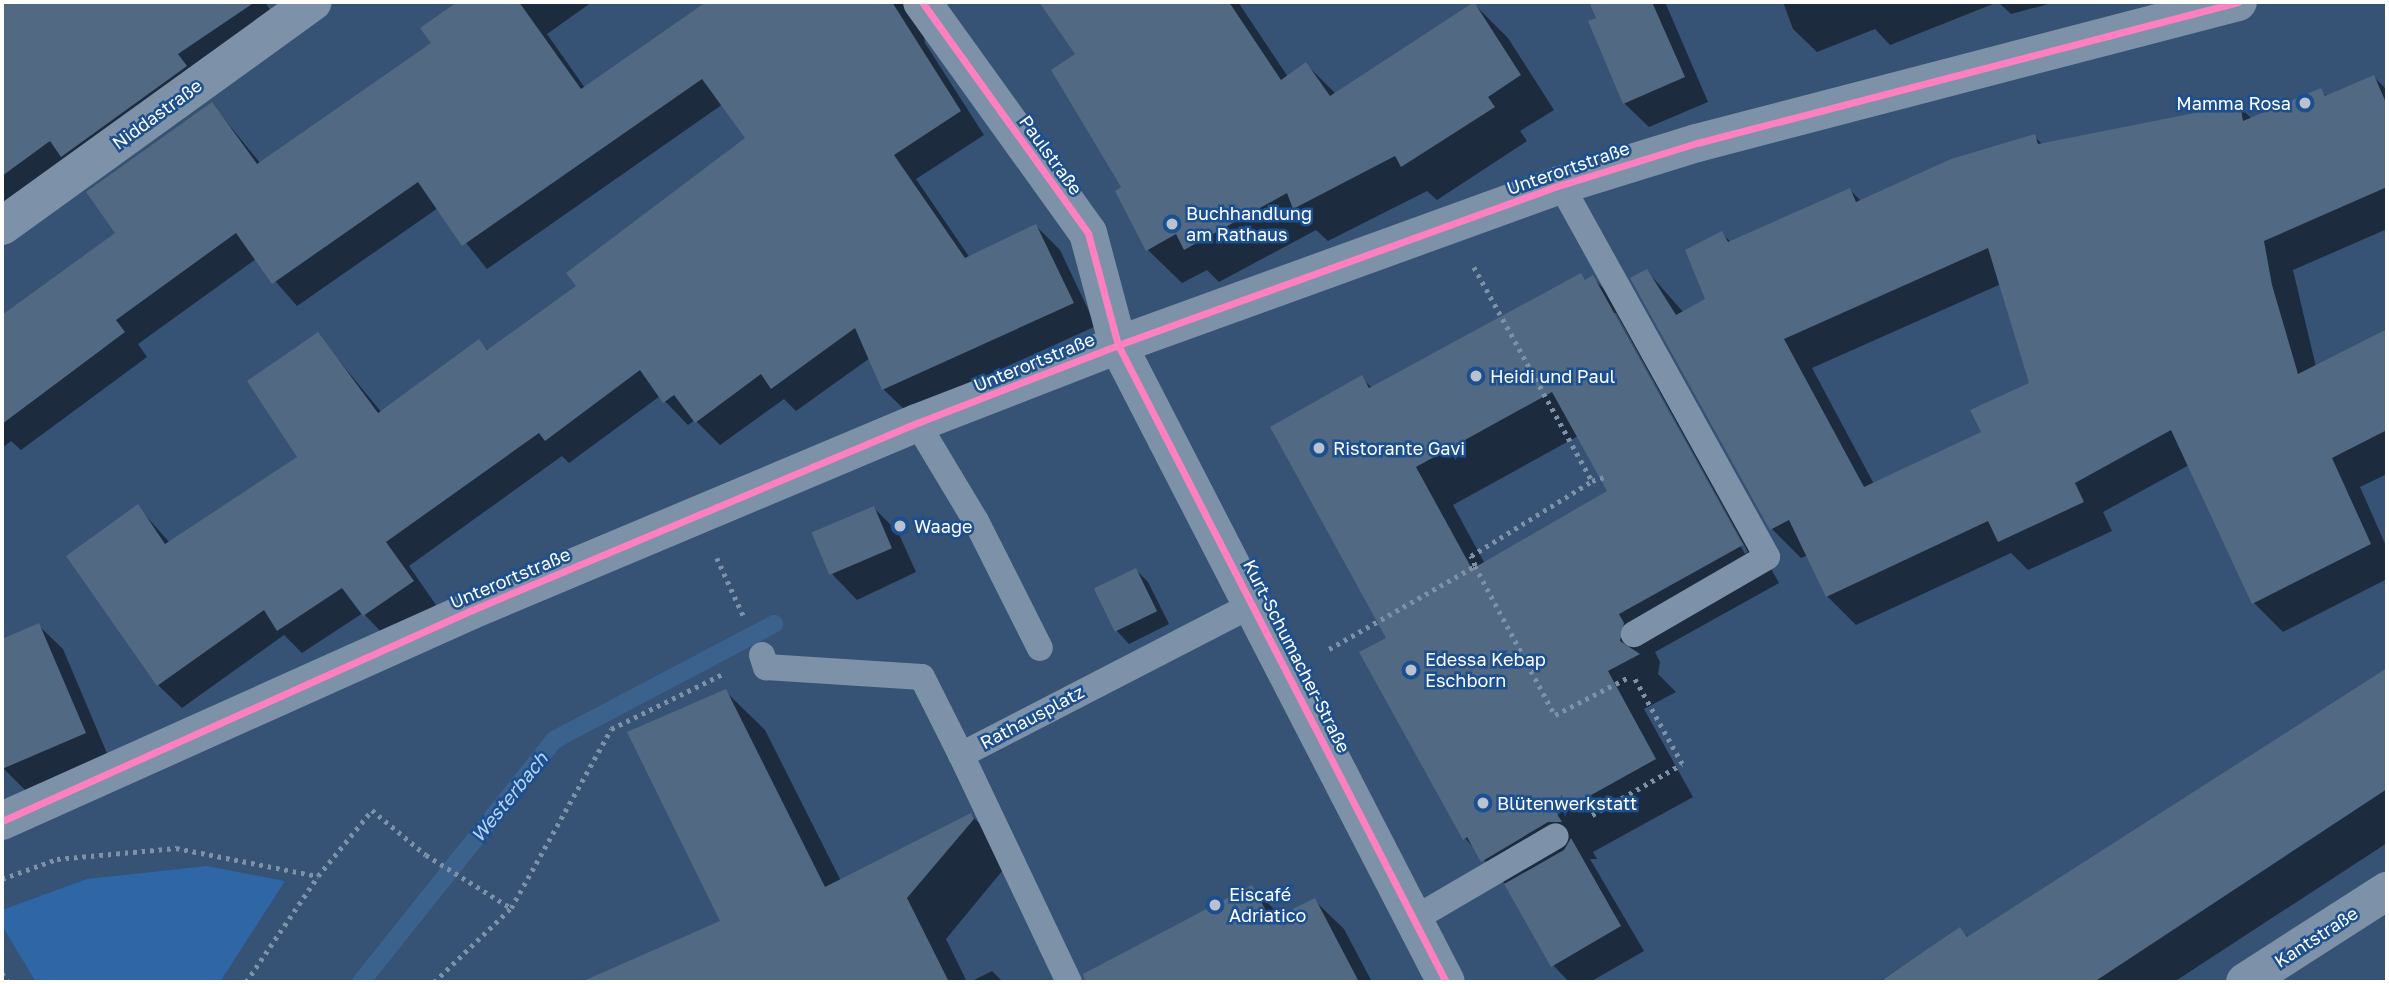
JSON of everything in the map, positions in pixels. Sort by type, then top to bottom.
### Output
[{"type":"street","name":"Niddastraße","points":[[2,226],[313,2]]},
{"type":"street","name":"Paulstraße","points":[[922,2],[1088,233],[1118,345]]},
{"type":"street","name":"Unterortstraße","points":[[2,821],[362,658],[917,423],[1118,345],[1452,228],[1561,185],[1697,143],[2238,2]]},
{"type":"street","name":"Kurt-Schumacher-Straße","points":[[1118,345],[1289,672],[1446,982]]},
{"type":"street","name":"Kantstraße","points":[[2245,982],[2387,891]]},
{"type":"lane","points":[[1561,185],[1767,557],[1634,634]]},
{"type":"lane","points":[[917,423],[976,521],[1040,648]]},
{"type":"lane","name":"Rathausplatz","points":[[1069,982],[961,755],[1253,604]]},
{"type":"lane","points":[[762,655],[766,667],[922,677],[961,755]]},
{"type":"lane","points":[[1414,919],[1556,836]]},
{"type":"path","points":[[1452,228],[1592,481]]},
{"type":"path","points":[[1556,836],[1682,764],[1633,675],[1555,715],[1471,556],[1592,481],[1607,476]]},
{"type":"path","points":[[1289,672],[1475,566]]},
{"type":"path","points":[[434,982],[511,908],[611,729],[762,655]]},
{"type":"path","points":[[246,982],[318,876],[372,810],[426,855],[478,890],[511,908]]},
{"type":"path","points":[[2,879],[57,859],[176,848],[318,876]]},
{"type":"path","points":[[2,973],[8,982]]},
{"type":"shaded area","points":[[207,866],[285,881],[220,982],[36,982],[2,926],[2,910],[87,879]]},
{"type":"building","points":[[2,2],[255,2],[178,54],[187,66],[61,157],[50,141],[2,176]]},
{"type":"building","points":[[457,2],[519,2],[581,89],[706,2],[892,2],[961,111],[894,155],[965,258],[1036,224],[1074,303],[882,390],[855,328],[771,389],[761,374],[695,423],[674,395],[663,403],[640,370],[545,441],[539,433],[386,542],[414,581],[363,616],[342,588],[277,631],[264,610],[157,686],[66,556],[138,504],[165,544],[297,457],[247,381],[318,332],[378,413],[479,339],[487,350],[576,286],[566,273],[745,138],[702,79],[462,246],[418,182],[272,284],[236,233],[116,320],[125,332],[2,424],[2,315],[115,233],[86,192],[212,102],[257,164],[431,43],[420,28]]},
{"type":"building","points":[[1039,2],[1229,2],[1281,80],[1306,62],[1330,96],[1474,2],[1521,75],[1488,97],[1495,107],[1401,167],[1395,156],[1293,209],[1287,193],[1184,250],[1176,234],[1146,251],[1115,191],[1121,187],[1051,70],[1075,54]]},
{"type":"building","points":[[1589,2],[1652,2],[1685,77],[1623,104],[1588,21],[1596,18]]},
{"type":"building","points":[[2374,75],[2387,105],[2387,187],[2264,241],[2272,285],[2298,374],[2387,329],[2387,430],[2332,458],[2371,544],[2252,604],[2171,430],[2075,483],[2084,502],[1998,542],[1988,521],[1826,597],[1789,520],[1770,530],[1630,278],[1647,269],[1676,315],[1705,299],[1685,250],[1722,231],[1728,242],[1850,188],[1856,202],[1951,159],[2035,134],[2038,144],[2240,104],[2243,121],[2321,88],[2325,96]],"holes":[[[1988,248],[2029,383],[1970,410],[1981,432],[1864,487],[1784,339]]]},
{"type":"building","points":[[1581,273],[1585,280],[1593,275],[1743,545],[1619,614],[1624,623],[1620,641],[1640,654],[1608,671],[1656,759],[1557,814],[1562,822],[1548,822],[1481,862],[1467,837],[1463,840],[1359,652],[1386,638],[1270,427],[1362,375],[1369,388]],"holes":[[[1552,392],[1607,491],[1472,569],[1416,467]]]},
{"type":"building","points":[[874,506],[892,548],[829,575],[811,533]]},
{"type":"building","points":[[1136,568],[1157,611],[1115,632],[1094,589]]},
{"type":"building","points":[[39,623],[86,733],[2,769],[2,639]]},
{"type":"building","points":[[2387,668],[2387,789],[2094,982],[1879,982],[1960,927],[1967,937]]},
{"type":"building","points":[[726,689],[825,887],[971,813],[974,819],[907,898],[949,982],[581,982],[720,921],[627,732]]},
{"type":"building","points":[[1571,838],[1621,926],[1551,967],[1504,884],[1564,850]]},
{"type":"building","points":[[1252,885],[1271,920],[1315,898],[1359,982],[1085,982],[1083,974]]},
{"type":"waterway","name":"Westerbach","points":[[361,982],[554,740],[774,624]]},
{"type":"cycle path","points":[[922,2],[1088,233],[1118,345],[1446,982]]},
{"type":"cycle path","points":[[2,821],[472,610],[917,423],[1118,345],[1561,185],[1697,143],[2238,2]]},
{"type":"place","name":"Mamma Rosa","points":[[2305,103]]},
{"type":"place","name":"Buchhandlung am Rathaus","points":[[1172,224]]},
{"type":"place","name":"Heidi und Paul","points":[[1476,376]]},
{"type":"place","name":"Ristorante Gavi","points":[[1319,448]]},
{"type":"place","name":"Waage","points":[[900,526]]},
{"type":"place","name":"Edessa Kebap Eschborn","points":[[1411,670]]},
{"type":"place","name":"Blütenwerkstatt","points":[[1483,803]]},
{"type":"place","name":"Eiscafé Adriatico","points":[[1215,905]]}]
